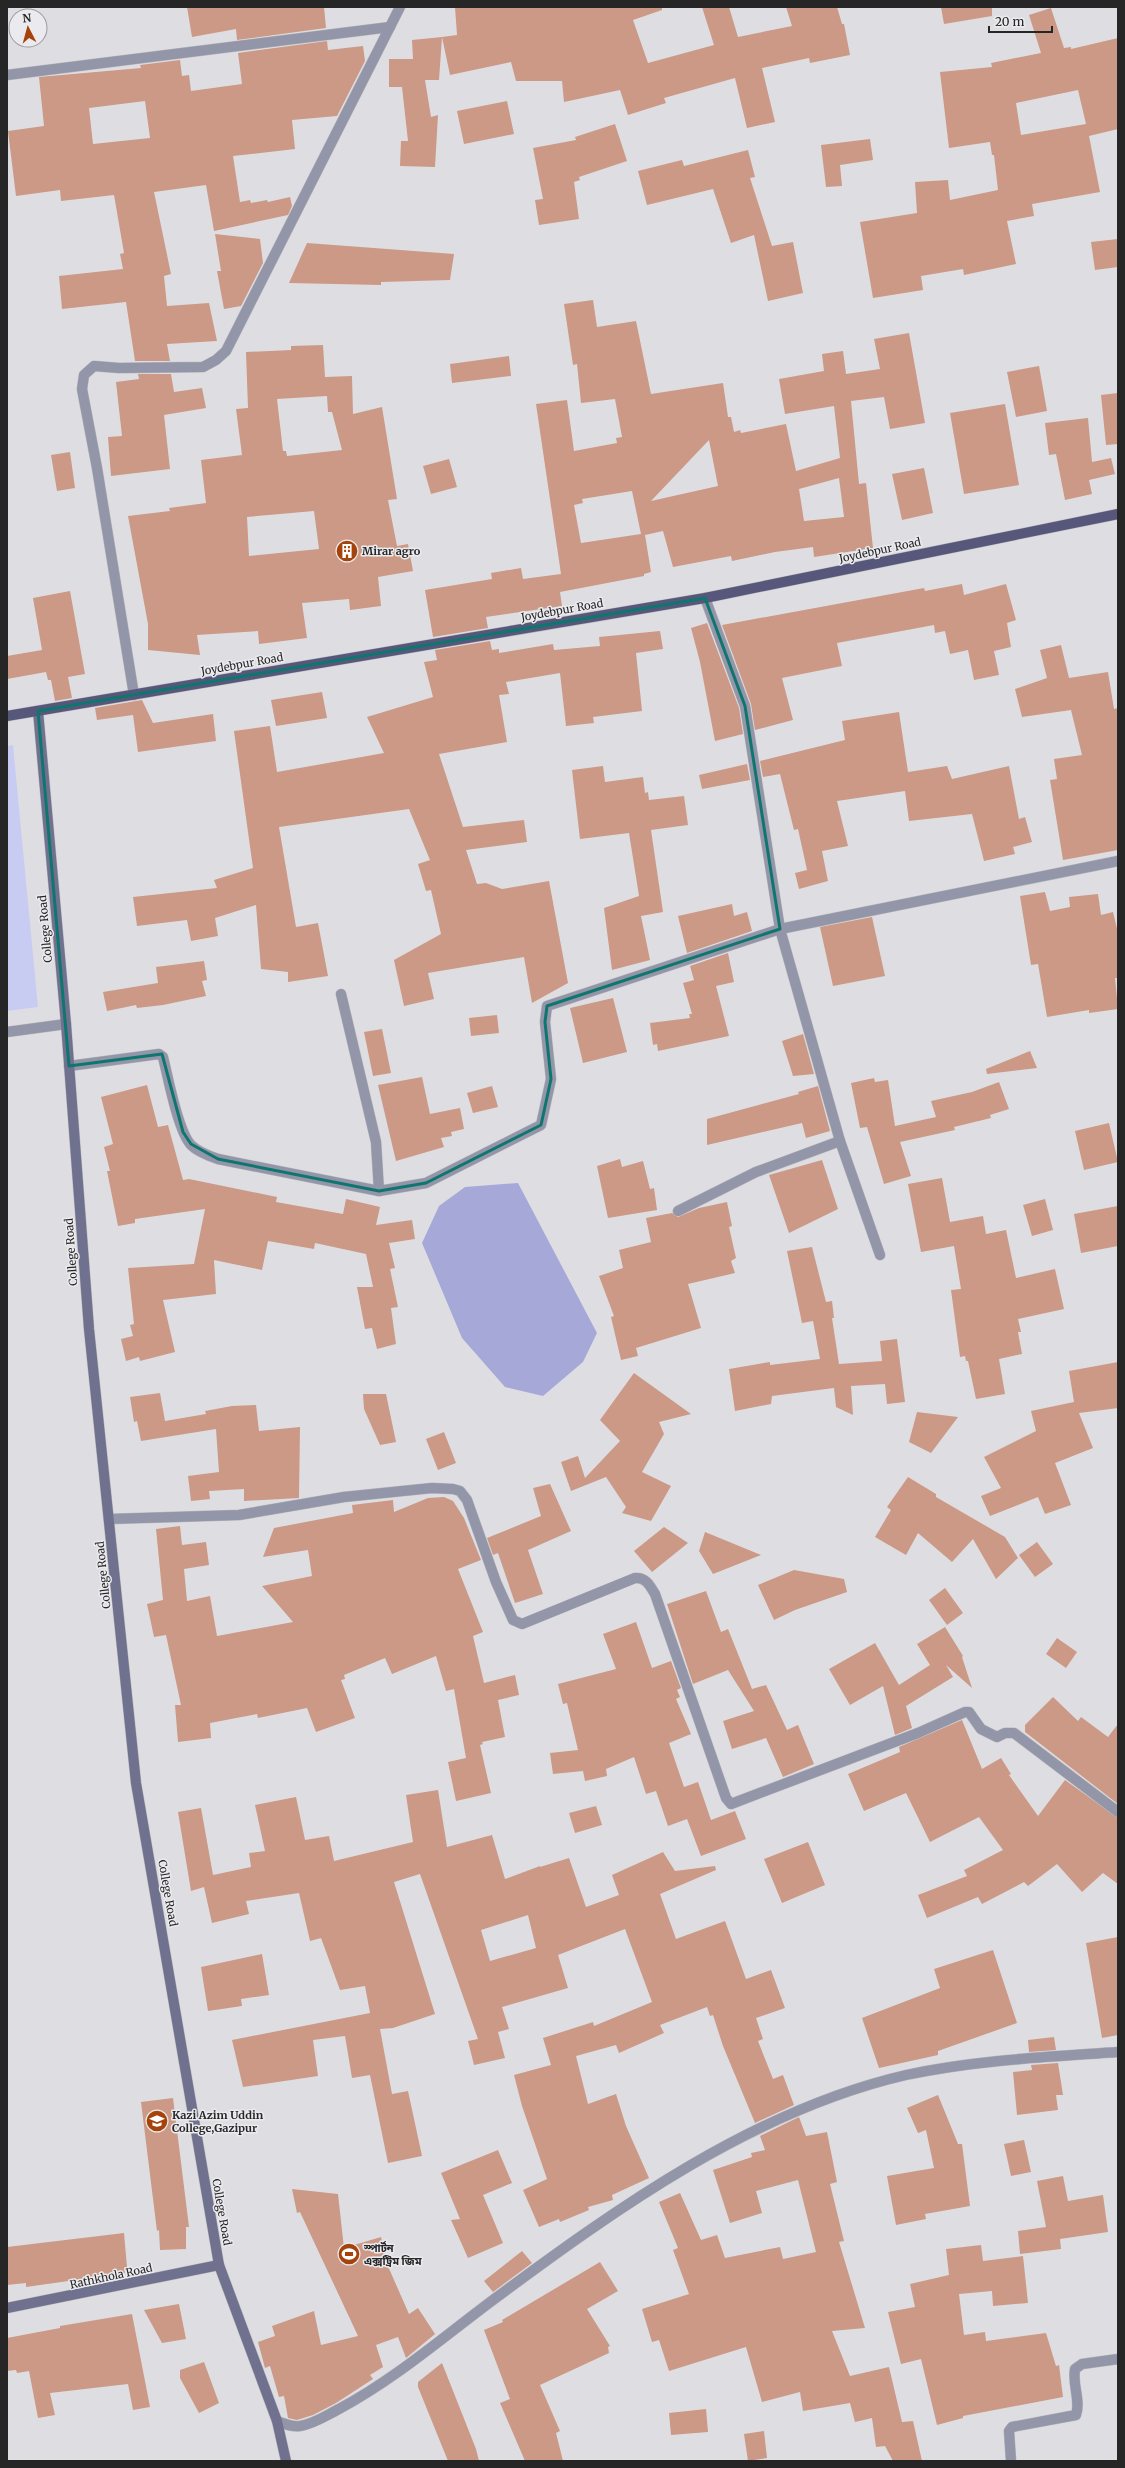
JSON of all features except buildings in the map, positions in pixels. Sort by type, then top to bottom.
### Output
[{"type":"main road","name":"Joydebpur Road","points":[[7,716],[705,598],[1118,514]]},
{"type":"main road","name":"College Road","points":[[38,711],[66,1024],[89,1329],[136,1783],[219,2265],[277,2421],[286,2461]]},
{"type":"main road","name":"Rathkhola Road","points":[[7,2308],[219,2265]]},
{"type":"street","points":[[134,694],[97,468],[82,389],[84,375],[94,366],[119,368],[203,368],[216,360],[226,351],[400,7]]},
{"type":"street","points":[[7,75],[390,27]]},
{"type":"street","points":[[705,598],[745,706],[780,929],[840,1141],[880,1255]]},
{"type":"street","points":[[69,1066],[159,1054],[162,1057],[183,1132],[191,1144],[204,1154],[218,1159],[379,1191],[426,1183],[541,1125],[552,1080],[545,1022],[547,1006],[780,929],[1118,861]]},
{"type":"street","points":[[340,994],[376,1142],[379,1191]]},
{"type":"street","points":[[7,1032],[66,1024]]},
{"type":"street","points":[[678,1211],[756,1172],[840,1141]]},
{"type":"street","points":[[109,1519],[239,1515],[344,1497],[453,1489],[460,1491],[467,1500],[496,1582],[513,1620],[522,1624],[635,1578],[648,1583],[655,1594],[726,1798],[731,1804],[910,1736],[965,1712],[969,1712],[981,1730],[997,1737],[1006,1733],[1014,1733],[1118,1812]]},
{"type":"street","points":[[277,2421],[292,2427],[302,2426],[360,2398],[396,2375],[494,2300],[658,2183],[745,2136],[834,2097],[905,2076],[985,2061],[1118,2052]]},
{"type":"street","points":[[1011,2461],[1009,2431],[1012,2426],[1076,2415],[1078,2409],[1074,2377],[1075,2369],[1082,2364],[1118,2360]]},
{"type":"highlighted area","points":[[705,598],[745,706],[780,929],[547,1006],[545,1022],[551,1079],[541,1125],[426,1183],[379,1191],[218,1159],[191,1144],[183,1132],[162,1054],[69,1066],[38,711]]},
{"type":"shaded area","points":[[13,745],[38,1007],[7,1011],[7,746]]},
{"type":"shaded area","points":[[518,1183],[597,1333],[583,1362],[543,1396],[505,1387],[462,1338],[422,1243],[439,1206],[465,1187]]},
{"type":"place","name":"Mirar agro","points":[[347,551]]},
{"type":"place","name":"Kazi Azim Uddin College,Gazipur","points":[[157,2121]]},
{"type":"place","name":"স্পার্টন এক্সট্রিম জিম","points":[[349,2254]]}]
